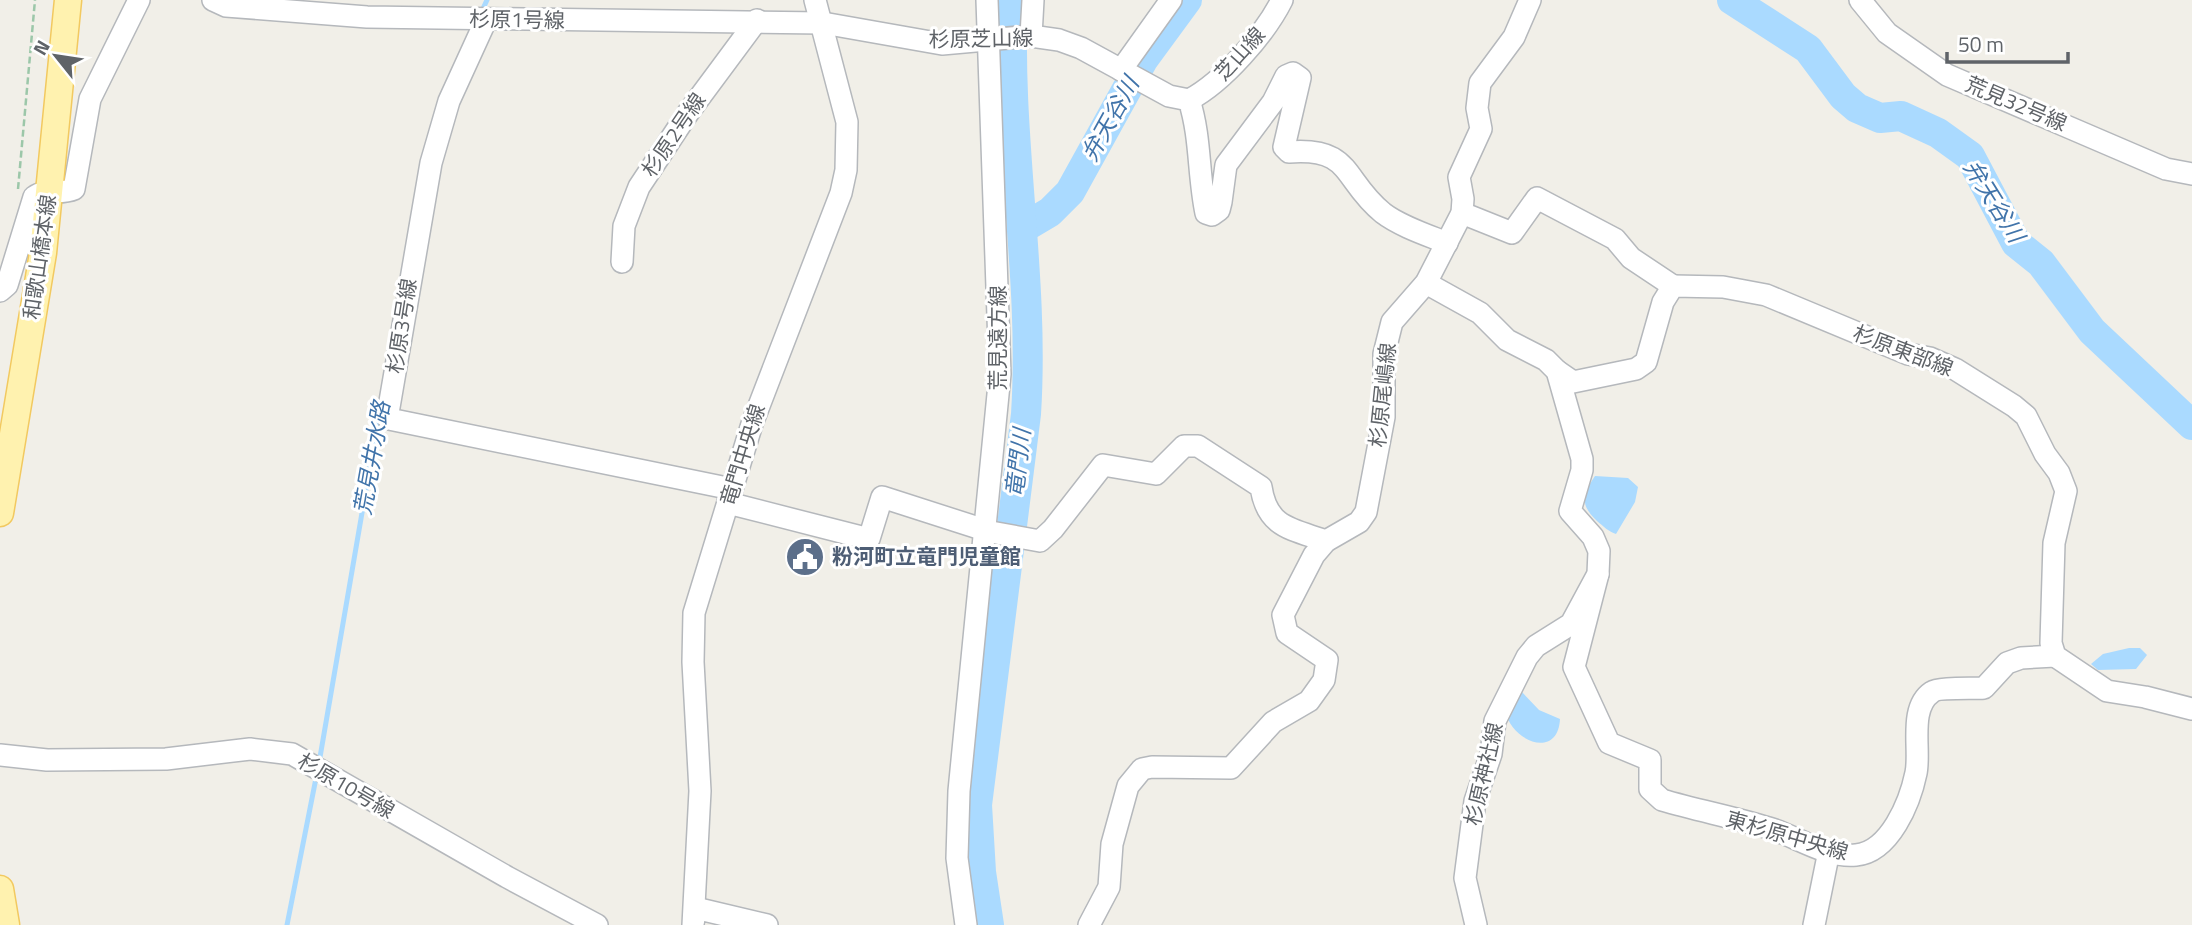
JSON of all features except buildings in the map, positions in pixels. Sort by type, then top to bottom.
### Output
[{"type":"main road","name":"和歌山橋本線","points":[[0,513],[43,253],[68,0]]},
{"type":"main road","points":[[0,889],[6,925]]},
{"type":"street","points":[[0,291],[7,285],[34,197],[74,189],[90,99],[139,0]]},
{"type":"street","name":"杉原1号線","points":[[214,0],[226,6],[250,9],[367,17],[480,20],[757,20],[823,23]]},
{"type":"street","name":"竜門中央線","points":[[694,916],[700,791],[692,637],[698,601],[760,399],[814,267],[841,193],[846,170],[847,122],[816,0]]},
{"type":"street","name":"荒見遠方線","points":[[966,925],[957,859],[959,791],[989,531],[1000,374],[993,40],[986,0]]},
{"type":"street","points":[[1030,36],[1033,0]]},
{"type":"street","points":[[1128,73],[1171,0]]},
{"type":"street","name":"芝山線","points":[[1189,100],[1206,91],[1222,75],[1271,20],[1282,0]]},
{"type":"street","points":[[1426,283],[1480,313],[1507,340],[1546,360],[1573,382],[1636,369],[1646,362],[1651,350],[1663,302],[1673,286],[1631,258],[1615,239],[1536,198],[1512,233],[1462,212],[1459,177],[1481,129],[1477,108],[1480,83],[1514,37],[1530,0]]},
{"type":"street","name":"荒見32号線","points":[[1860,0],[1886,33],[1947,75],[2166,169],[2192,174]]},
{"type":"street","name":"杉原3号線","points":[[480,20],[449,101],[430,163],[389,419],[730,496]]},
{"type":"street","name":"杉原2号線","points":[[622,262],[624,226],[639,187],[696,102],[757,20]]},
{"type":"street","name":"杉原芝山線","points":[[823,23],[942,44],[1030,36],[1059,40],[1169,96],[1189,100]]},
{"type":"street","points":[[1189,100],[1197,127],[1206,213],[1212,215],[1219,210],[1226,164],[1273,102],[1286,76],[1293,74],[1300,78],[1284,147],[1289,152],[1305,149],[1331,156],[1383,213],[1447,243]]},
{"type":"street","name":"杉原尾嶋線","points":[[1089,925],[1109,887],[1112,844],[1133,777],[1142,769],[1152,767],[1231,768],[1273,722],[1301,708],[1324,680],[1327,660],[1287,633],[1283,625],[1283,615],[1314,555],[1326,541],[1359,522],[1366,512],[1384,417],[1384,354],[1392,322],[1426,283],[1462,212]]},
{"type":"street","name":"杉原東部線","points":[[1673,286],[1723,287],[1766,295],[1908,354],[1942,363],[1993,392],[2026,416],[2066,491],[2054,543],[2051,642],[2054,656]]},
{"type":"street","points":[[1557,371],[1582,458],[1582,470],[1570,512],[1593,537],[1599,551],[1598,574]]},
{"type":"street","points":[[730,496],[869,539],[882,497],[989,531],[1040,541],[1048,535],[1103,465],[1156,474],[1184,446],[1198,446],[1261,487],[1263,501],[1275,522],[1326,541]]},
{"type":"street","name":"東杉原中央線","points":[[1598,574],[1591,610],[1576,651],[1574,667],[1609,743],[1650,761],[1650,789],[1661,800],[1773,830],[1829,851],[1858,856],[1875,849],[1891,833],[1916,773],[1918,715],[1926,696],[1935,690],[1984,688],[2007,663],[2021,658],[2054,656]]},
{"type":"street","name":"杉原神社線","points":[[1476,925],[1465,878],[1475,801],[1491,754],[1495,721],[1527,657],[1536,646],[1571,624],[1598,574]]},
{"type":"street","points":[[2054,656],[2107,691],[2120,696],[2145,697],[2192,709]]},
{"type":"street","name":"杉原10号線","points":[[0,755],[47,760],[166,759],[250,749],[292,754],[318,766],[399,816],[590,922]]},
{"type":"street","points":[[1814,925],[1829,851]]},
{"type":"street","points":[[694,916],[767,925]]},
{"type":"path","points":[[18,192],[35,0]]},
{"type":"water","points":[[1595,476],[1628,478],[1638,487],[1635,502],[1616,534],[1597,521],[1585,505],[1585,494]]},
{"type":"water","points":[[2140,648],[2147,655],[2136,669],[2098,670],[2091,664],[2103,654]]},
{"type":"water","points":[[1519,689],[1539,710],[1560,719],[1557,732],[1551,739],[1543,743],[1534,742],[1516,731],[1509,721],[1505,710]]},
{"type":"waterway","name":"荒見井水路","points":[[481,13],[487,0]]},
{"type":"waterway","name":"竜門川","points":[[989,925],[981,872],[977,805],[1026,414],[1028,362],[1013,104],[1013,0]]},
{"type":"waterway","name":"弁天谷川","points":[[1023,228],[1050,212],[1070,192],[1143,60],[1187,0]]},
{"type":"waterway","name":"弁天谷川","points":[[1732,0],[1808,49],[1843,96],[1857,108],[1880,118],[1901,116],[1938,133],[1970,156],[2016,243],[2041,263],[2092,331],[2192,425]]},
{"type":"waterway","name":"荒見井水路","points":[[319,763],[379,414]]},
{"type":"waterway","name":"荒見井水路","points":[[287,925],[317,773]]},
{"type":"place","name":"粉河町立竜門児童館","points":[[805,557]]}]
